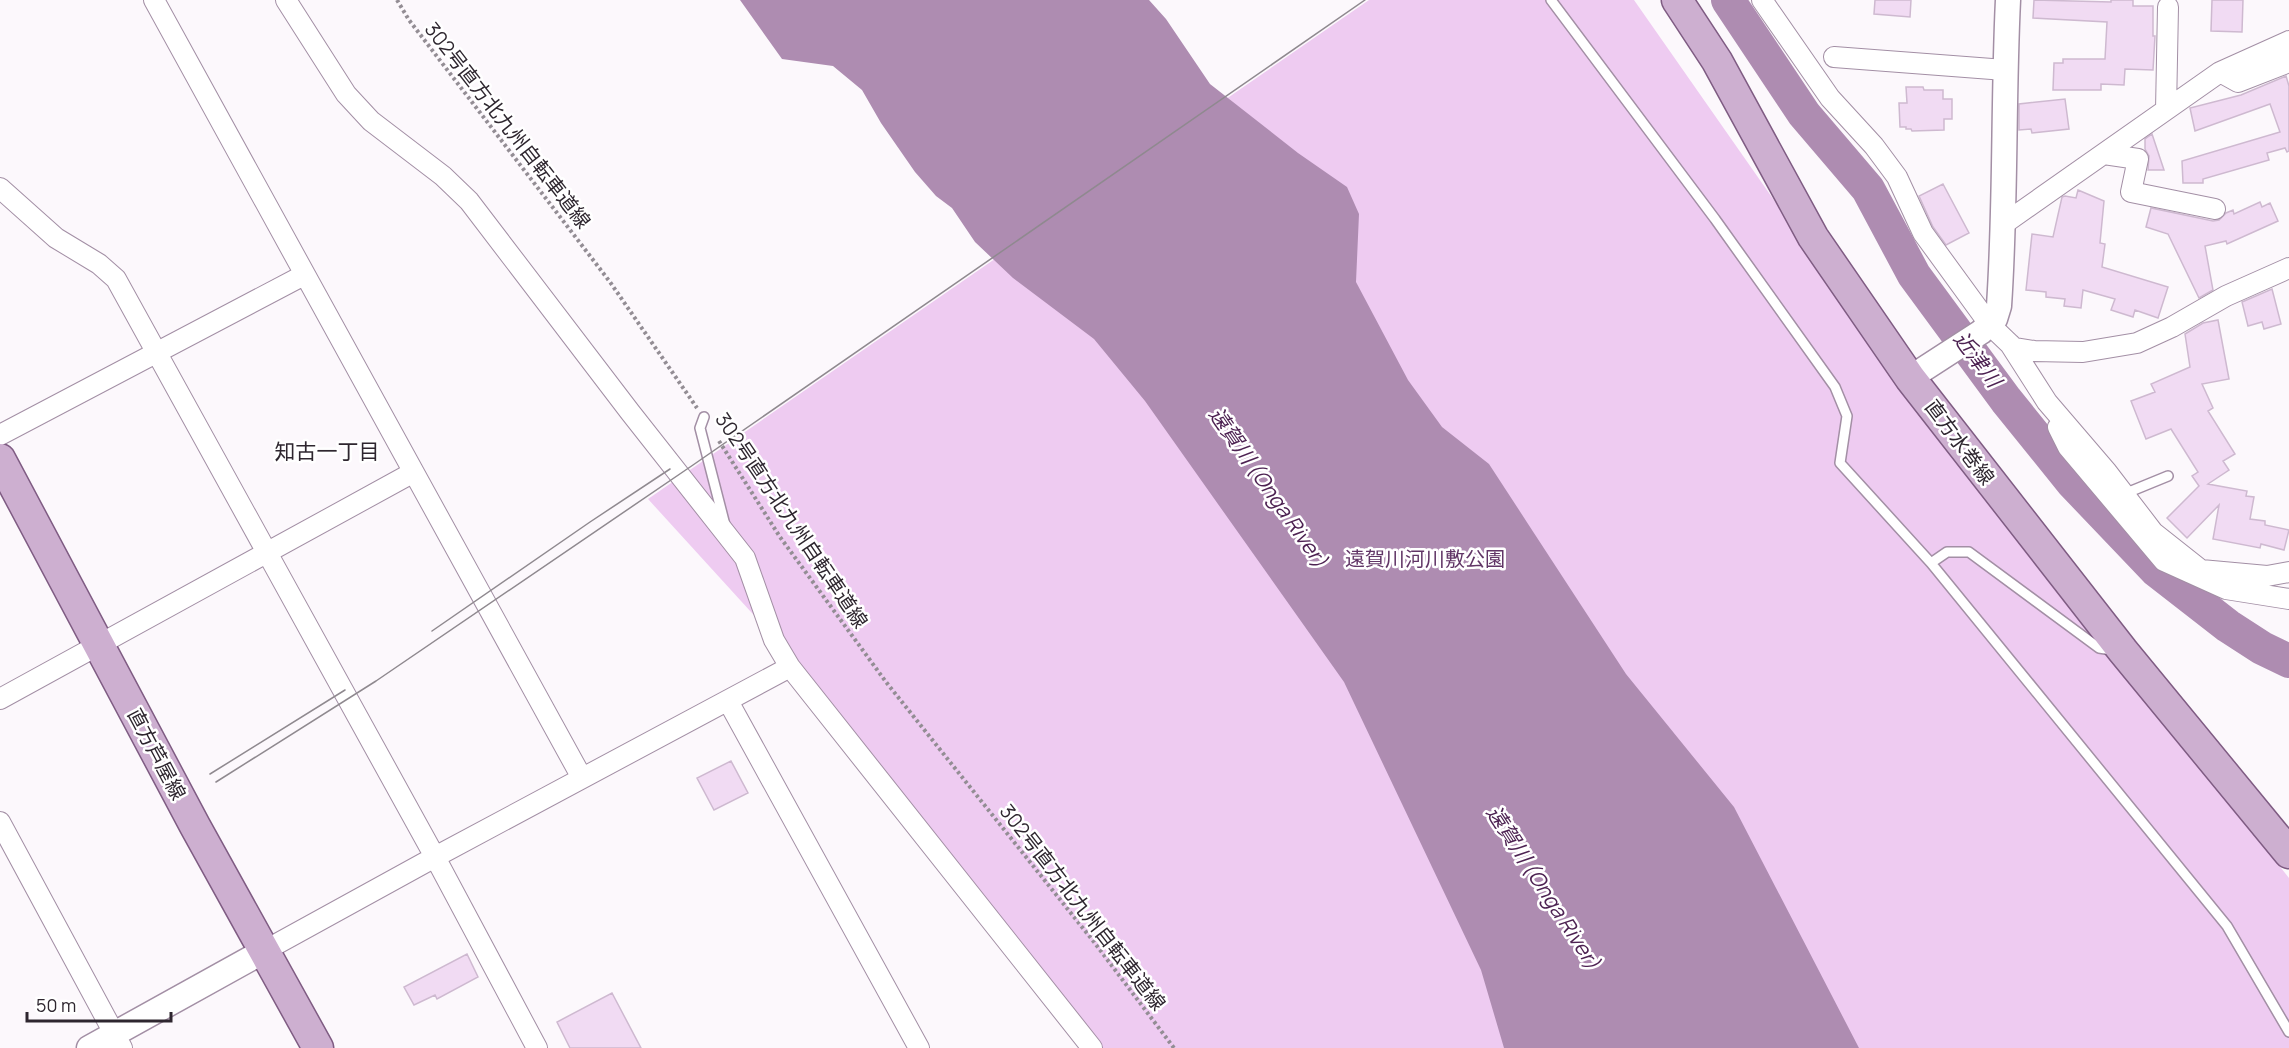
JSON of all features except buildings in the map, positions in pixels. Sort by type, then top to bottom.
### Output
[{"type":"main road","name":"直方水巻線","points":[[1677,0],[1717,61],[1813,237],[1910,378],[2123,651],[2289,853]]},
{"type":"main road","name":"直方芦屋線","points":[[0,459],[318,1048]]},
{"type":"street","points":[[154,0],[412,473],[582,778]]},
{"type":"street","points":[[286,0],[346,94],[371,121],[443,176],[469,201],[745,558],[774,639],[790,667],[1092,1048]]},
{"type":"street","points":[[1762,0],[1830,98],[1874,146],[1897,177],[1923,233],[1985,328],[2014,348],[2034,351],[2083,352],[2137,344],[2226,296],[2289,268]]},
{"type":"street","points":[[1910,378],[1985,328],[1995,319],[1999,306],[2004,223],[2008,0]]},
{"type":"street","points":[[2166,110],[2168,7]]},
{"type":"street","points":[[2004,223],[2220,72],[2289,41]]},
{"type":"street","points":[[1834,57],[2005,70]]},
{"type":"street","points":[[2220,72],[2238,82],[2289,62]]},
{"type":"street","points":[[2104,154],[2138,159],[2131,192],[2215,209]]},
{"type":"street","points":[[0,188],[56,238],[99,264],[116,279],[435,857],[537,1048]]},
{"type":"street","points":[[0,435],[157,354],[304,274]]},
{"type":"street","points":[[2010,344],[2047,402],[2153,532],[2201,570],[2267,576],[2289,572]]},
{"type":"street","points":[[2047,402],[2068,447],[2164,561],[2226,589],[2289,600]]},
{"type":"street","points":[[0,699],[412,473]]},
{"type":"street","points":[[89,1048],[119,1041],[264,951],[790,667]]},
{"type":"street","points":[[728,701],[919,1048]]},
{"type":"street","points":[[0,822],[119,1041]]},
{"type":"lane","points":[[1551,0],[1715,219],[1835,387],[1847,416],[1840,464],[1931,563],[2227,926],[2289,1032]]},
{"type":"lane","points":[[704,417],[700,428],[728,536]]},
{"type":"lane","points":[[2124,494],[2168,476]]},
{"type":"lane","points":[[1931,563],[1947,552],[1969,552],[2099,648],[2123,651]]},
{"type":"path","name":"302号直方北九州自転車道線","points":[[397,0],[409,21],[609,282],[704,417],[780,537],[886,682],[1094,942],[1173,1048]]},
{"type":"green space","name":"遠賀川河川敷公園","points":[[1369,0],[1634,0],[1904,386],[2115,659],[2289,878],[2289,1048],[1102,1048],[813,680],[648,499]]},
{"type":"water","name":"遠賀川 (Onga River)","points":[[740,0],[1149,0],[1166,19],[1210,84],[1298,153],[1347,187],[1359,214],[1356,282],[1408,380],[1442,427],[1489,464],[1626,674],[1734,807],[1859,1048],[1504,1048],[1481,970],[1344,682],[1145,401],[1094,339],[1013,278],[975,242],[952,208],[936,196],[915,172],[881,123],[862,90],[833,66],[782,59]]},
{"type":"waterway","name":"近津川","points":[[1728,0],[1804,114],[1868,189],[1914,275],[2006,400],[2073,483],[2156,570],[2228,626],[2262,648],[2289,661]]},
{"type":"tram line","points":[[216,782],[376,681],[693,465],[1365,0]]},
{"type":"tram line","points":[[432,631],[670,469]]},
{"type":"tram line","points":[[210,774],[345,690]]},
{"type":"district","name":"知古一丁目","points":[[327,451]]}]
